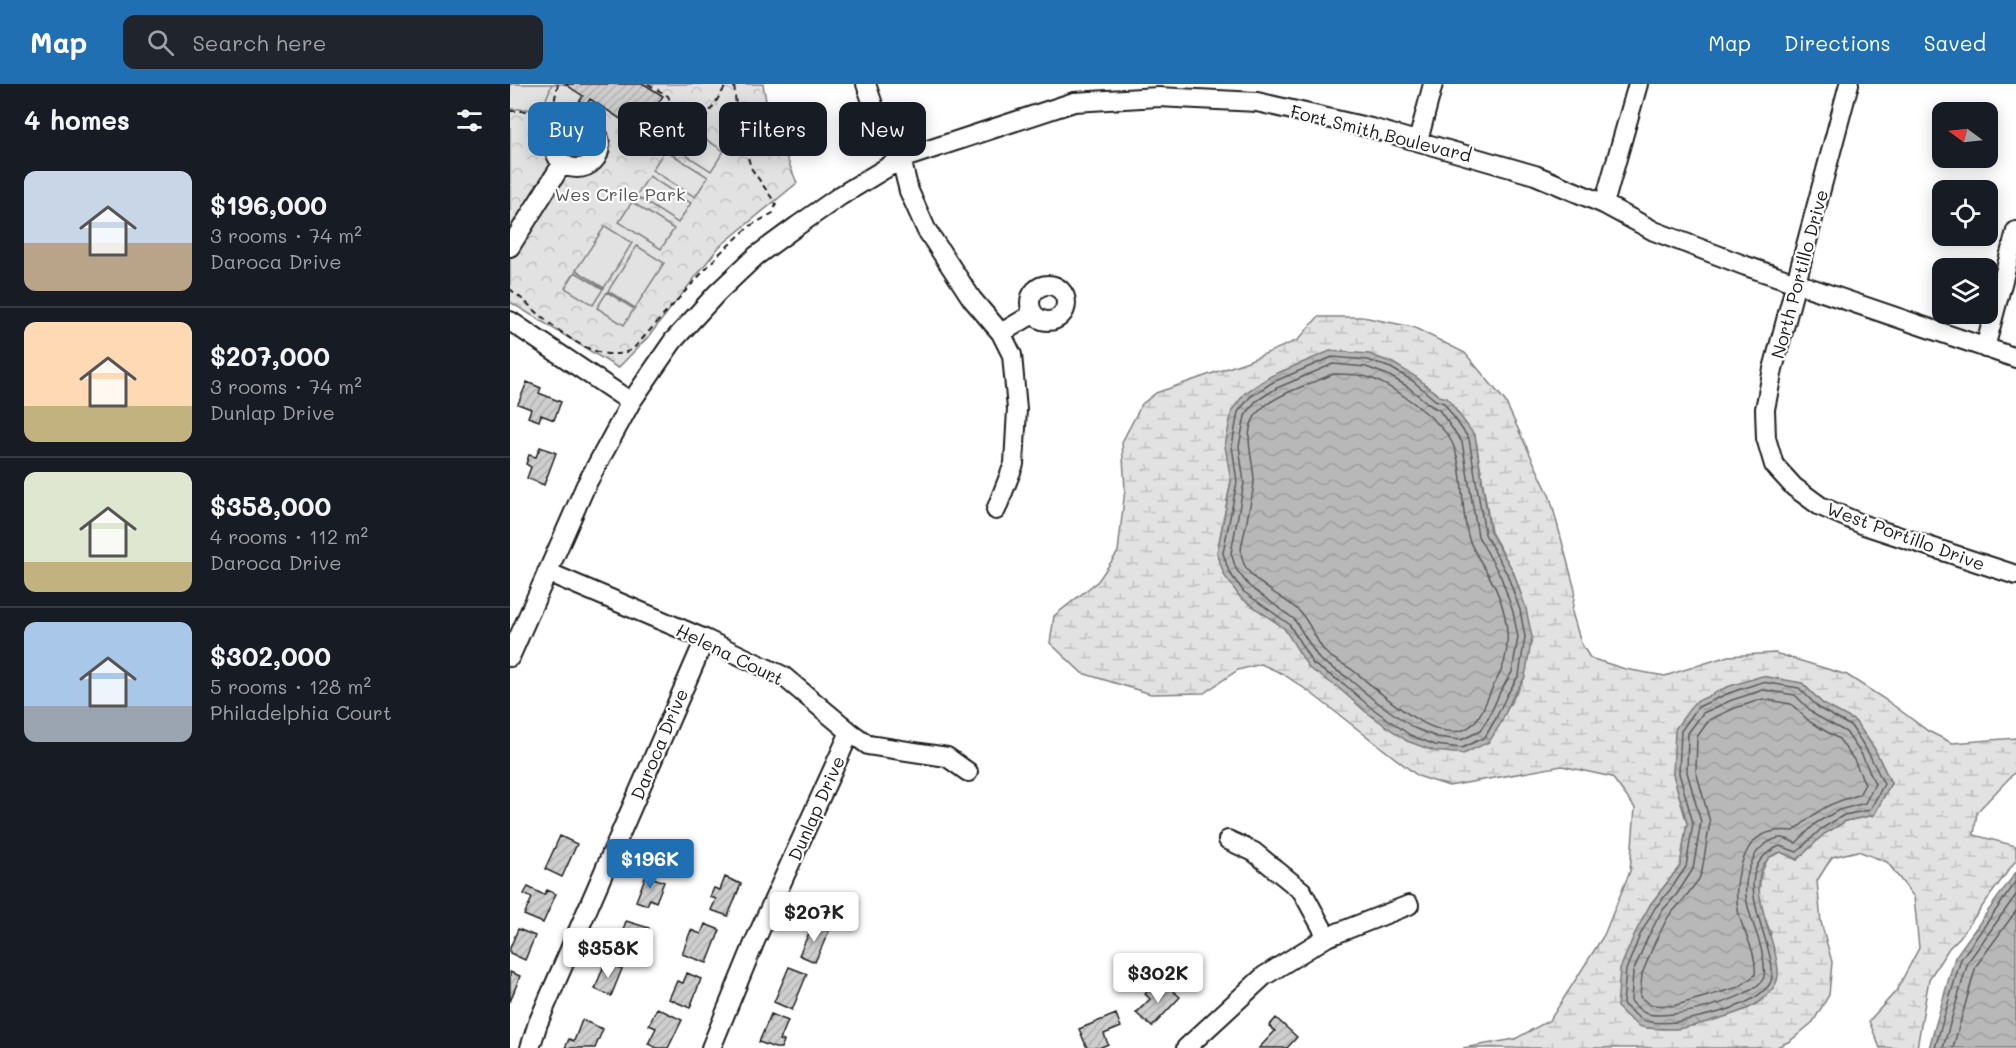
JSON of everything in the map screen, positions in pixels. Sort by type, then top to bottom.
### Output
[{"type":"street","points":[[866,84],[883,134],[901,159],[909,191],[926,229],[972,298],[1001,333],[1012,356],[1017,409],[1014,464],[996,510]]},
{"type":"street","points":[[1418,141],[1432,84]]},
{"type":"street","points":[[1604,204],[1638,84]]},
{"type":"street","name":"North Portillo Drive","points":[[1774,465],[1766,438],[1765,409],[1773,369],[1849,84]]},
{"type":"street","name":"Fort Smith Boulevard","points":[[510,657],[586,485],[631,402],[673,341],[717,293],[756,256],[840,196],[901,159],[1073,93],[1257,102],[1358,124],[1535,175],[1604,204],[1654,231],[2016,358]]},
{"type":"street","points":[[510,247],[562,164]]},
{"type":"street","points":[[1985,348],[2016,231]]},
{"type":"street","points":[[1001,333],[1033,314]]},
{"type":"street","points":[[510,321],[631,402]]},
{"type":"street","name":"West Portillo Drive","points":[[1774,465],[1794,487],[1820,506],[1864,525],[2016,575]]},
{"type":"street","name":"Helena Court","points":[[547,572],[705,639],[783,676],[868,745],[947,757],[968,772]]},
{"type":"street","name":"Daroca Drive","points":[[530,1048],[538,1023],[705,639]]},
{"type":"street","name":"Dunlap Drive","points":[[711,1048],[755,941],[850,732]]},
{"type":"street","points":[[1227,840],[1254,852],[1302,891],[1327,937]]},
{"type":"street","points":[[1186,1048],[1264,976],[1327,937],[1409,905]]},
{"type":"path","points":[[510,111],[550,111],[558,84]]},
{"type":"path","points":[[648,84],[668,96],[670,103],[702,124],[726,84]]},
{"type":"path","points":[[510,289],[567,337],[606,354],[627,353],[633,350],[719,254],[750,226],[773,213],[776,204],[751,168],[742,140],[736,117],[734,84]]},
{"type":"green space","name":"Wes Crile Park","points":[[510,84],[763,84],[766,102],[719,102],[719,156],[786,156],[797,183],[719,247],[649,336],[618,368],[510,302]]},
{"type":"green space","points":[[510,84],[552,84],[545,102],[528,102],[528,109],[510,109]]},
{"type":"green space","points":[[707,140],[719,148],[721,156],[711,171],[688,156],[707,156]]},
{"type":"green space","points":[[661,156],[675,156],[708,177],[695,197],[652,170]]},
{"type":"green space","points":[[649,176],[691,203],[678,223],[636,196]]},
{"type":"green space","points":[[632,202],[674,229],[661,249],[619,222]]},
{"type":"green space","points":[[605,226],[632,243],[604,288],[576,270]]},
{"type":"green space","points":[[637,246],[664,263],[635,308],[608,291]]},
{"type":"green space","points":[[575,272],[603,289],[593,305],[565,288]]},
{"type":"green space","points":[[607,292],[634,309],[624,325],[597,308]]},
{"type":"green space","points":[[1318,317],[1363,317],[1413,327],[1465,353],[1505,401],[1550,497],[1575,590],[1572,612],[1581,643],[1590,658],[1625,669],[1665,676],[1728,656],[1775,653],[1847,675],[1928,731],[1952,743],[2016,738],[2016,771],[1977,812],[1974,835],[2016,846],[2016,860],[1960,937],[1949,948],[1929,979],[1917,1048],[1880,1048],[1869,1021],[1896,991],[1919,948],[1914,897],[1887,862],[1858,851],[1832,857],[1817,881],[1821,922],[1832,962],[1829,995],[1813,1022],[1790,1041],[1775,1048],[1463,1048],[1515,1039],[1550,1020],[1604,935],[1630,871],[1635,808],[1612,777],[1562,766],[1449,786],[1418,776],[1311,693],[1283,674],[1261,664],[1238,670],[1204,693],[1151,694],[1082,673],[1050,643],[1054,616],[1098,581],[1118,552],[1125,489],[1122,442],[1142,404],[1156,393],[1248,361],[1298,340]],"holes":[[[1416,377],[1439,396],[1475,436],[1491,532],[1513,571],[1526,609],[1525,677],[1489,742],[1408,741],[1365,711],[1296,645],[1284,628],[1240,597],[1217,553],[1231,481]],[[1802,683],[1823,704],[1855,721],[1874,748],[1891,783],[1874,815],[1846,821],[1824,834],[1797,860],[1781,852],[1768,858],[1761,874],[1759,893],[1764,917],[1771,933],[1750,1007],[1675,1029],[1620,969],[1650,905],[1680,866],[1687,823],[1673,774]]]},
{"type":"water","points":[[1330,351],[1369,354],[1393,363],[1416,377],[1439,396],[1447,398],[1475,436],[1490,532],[1513,571],[1526,609],[1532,637],[1525,677],[1512,698],[1501,723],[1489,742],[1463,754],[1434,751],[1407,741],[1365,711],[1340,689],[1309,668],[1284,628],[1240,597],[1224,575],[1217,553],[1231,481],[1225,446],[1232,410],[1245,393],[1271,376]]},
{"type":"water","points":[[1762,676],[1802,683],[1823,704],[1855,721],[1874,748],[1891,783],[1874,815],[1846,821],[1824,834],[1797,860],[1781,852],[1775,854],[1761,869],[1760,897],[1774,947],[1778,976],[1775,986],[1767,995],[1749,1008],[1701,1024],[1674,1029],[1639,1026],[1617,1007],[1620,969],[1650,905],[1680,866],[1687,823],[1673,774],[1675,729],[1694,703],[1727,687]]},
{"type":"water","points":[[2016,872],[2016,1048],[1929,1048],[1955,957]]},
{"type":"building","points":[[565,84],[644,84],[663,96],[659,102],[618,102],[618,117],[606,109],[606,102],[595,102],[590,99],[588,102],[579,102],[583,96]]},
{"type":"building","points":[[527,382],[541,388],[539,393],[561,402],[554,420],[541,415],[539,421],[528,417],[531,409],[518,404]]},
{"type":"building","points":[[540,447],[556,453],[544,485],[527,478],[531,467],[526,464],[529,455],[536,457]]},
{"type":"building","points":[[560,836],[577,844],[562,877],[545,869]]},
{"type":"building","points":[[646,875],[664,882],[656,902],[650,899],[647,905],[636,901]]},
{"type":"building","points":[[725,877],[741,884],[728,916],[711,910],[716,899],[710,897],[714,888],[720,890]]},
{"type":"building","points":[[528,887],[544,895],[547,890],[556,894],[543,923],[524,915],[532,898],[524,894]]},
{"type":"building","points":[[626,921],[649,928],[641,953],[618,946]]},
{"type":"building","points":[[705,924],[720,930],[707,963],[682,954],[691,930],[701,934]]},
{"type":"building","points":[[813,924],[829,931],[815,962],[799,955]]},
{"type":"building","points":[[518,929],[535,936],[525,960],[510,953]]},
{"type":"building","points":[[605,962],[622,969],[611,996],[595,989]]},
{"type":"building","points":[[789,967],[807,974],[792,1010],[774,1002]]},
{"type":"building","points":[[510,972],[520,976],[510,1002]]},
{"type":"building","points":[[687,973],[701,979],[690,1008],[669,999],[677,981],[683,983]]},
{"type":"building","points":[[1165,984],[1180,997],[1152,1027],[1136,1013],[1150,999],[1145,994],[1153,986],[1159,991]]},
{"type":"building","points":[[657,1008],[682,1020],[668,1048],[657,1048],[648,1044],[656,1028],[649,1025]]},
{"type":"building","points":[[771,1014],[788,1021],[780,1040],[784,1041],[781,1048],[759,1042]]},
{"type":"building","points":[[1116,1014],[1121,1027],[1104,1034],[1108,1044],[1099,1048],[1087,1048],[1079,1029]]},
{"type":"building","points":[[1276,1018],[1297,1037],[1287,1048],[1259,1048],[1275,1031],[1269,1026]]},
{"type":"building","points":[[582,1020],[603,1029],[595,1048],[565,1048],[569,1039],[574,1041]]}]
